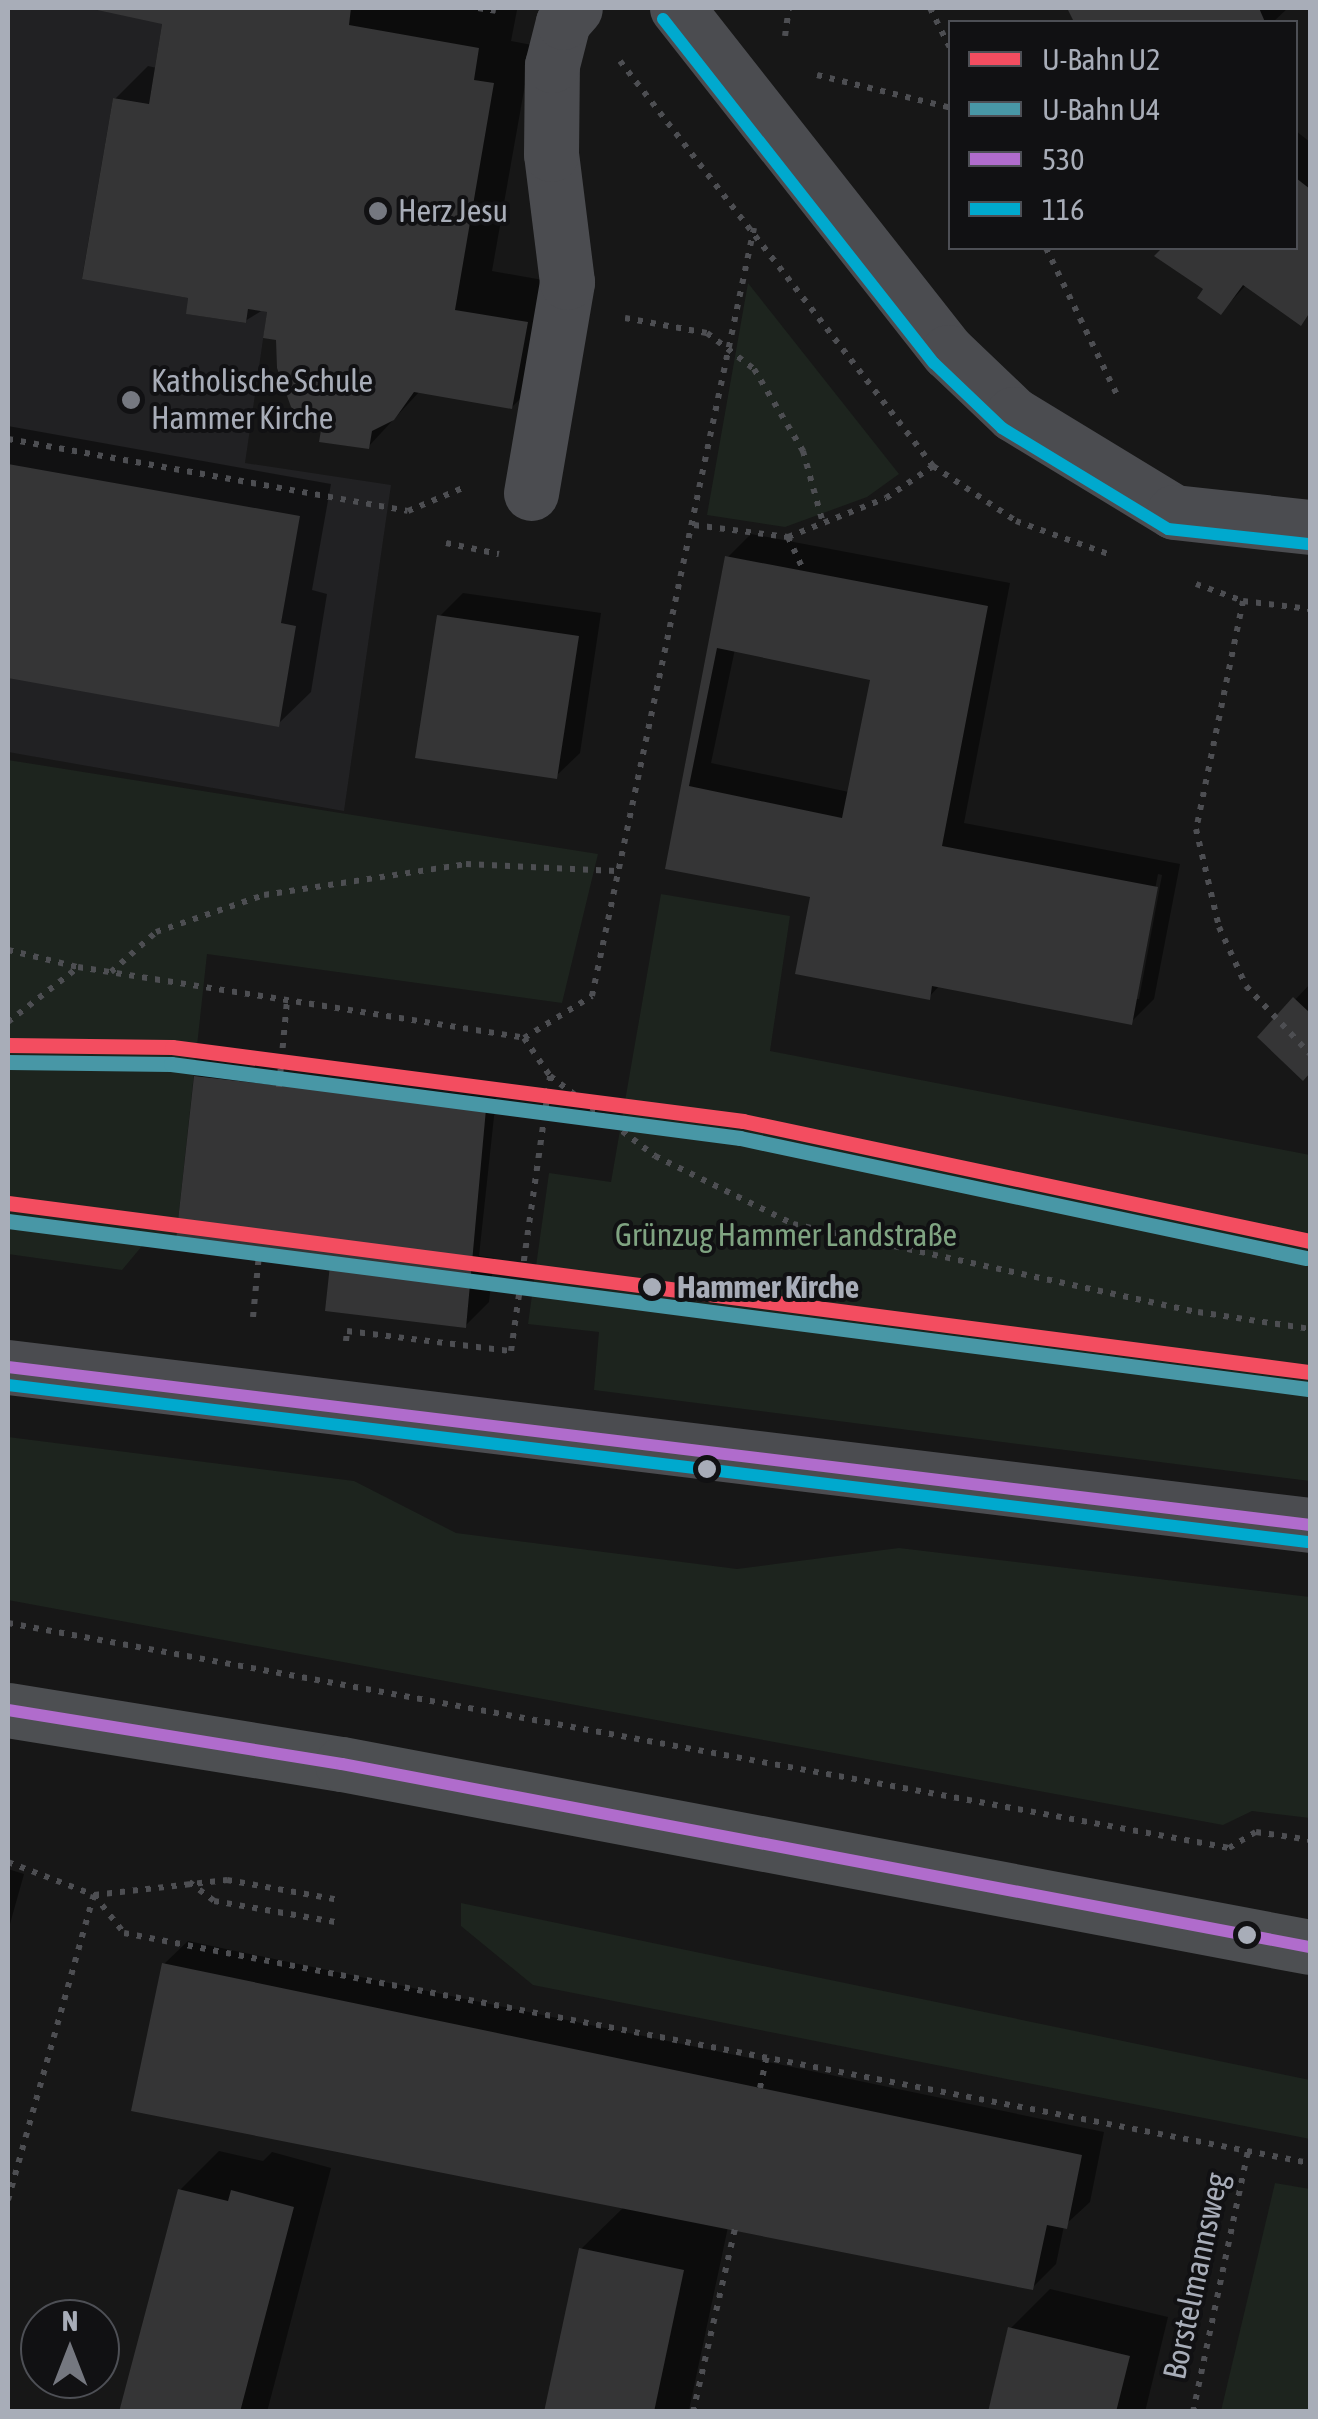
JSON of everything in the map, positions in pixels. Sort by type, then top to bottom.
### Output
[{"type":"main road","points":[[8,1710],[342,1764],[1310,1947]]},
{"type":"street","points":[[534,480],[567,282],[551,154],[552,65],[563,22],[575,8]]},
{"type":"street","points":[[677,8],[948,352],[1012,414],[1174,512],[1286,526]]},
{"type":"street","points":[[8,1366],[1310,1525]]},
{"type":"path","points":[[784,47],[790,8]]},
{"type":"path","points":[[930,8],[948,46]]},
{"type":"path","points":[[617,57],[754,228],[933,466],[1016,521],[1120,558]]},
{"type":"path","points":[[800,71],[948,108]]},
{"type":"path","points":[[8,950],[78,967],[524,1038],[592,996],[754,228]]},
{"type":"path","points":[[1047,250],[1123,406]]},
{"type":"path","points":[[563,306],[706,333],[728,345],[754,370],[803,451],[823,523]]},
{"type":"path","points":[[8,439],[408,511],[514,465],[534,480]]},
{"type":"path","points":[[694,524],[788,537],[886,498],[933,466]]},
{"type":"path","points":[[788,537],[804,571]]},
{"type":"path","points":[[446,543],[520,558]]},
{"type":"path","points":[[1190,582],[1243,601],[1310,609]]},
{"type":"path","points":[[1243,601],[1196,829],[1219,927],[1246,986],[1310,1054]]},
{"type":"path","points":[[111,972],[156,932],[264,896],[466,864],[616,871]]},
{"type":"path","points":[[8,1022],[78,967]]},
{"type":"path","points":[[279,1087],[287,1000]]},
{"type":"path","points":[[524,1038],[550,1076],[656,1156],[793,1224],[1198,1312],[1310,1329]]},
{"type":"path","points":[[511,1351],[550,1076]]},
{"type":"path","points":[[253,1317],[259,1256]]},
{"type":"path","points":[[8,1622],[1229,1848],[1256,1832],[1310,1840]]},
{"type":"path","points":[[8,1862],[94,1895],[188,1881],[227,1880],[339,1900]]},
{"type":"path","points":[[188,1881],[214,1902],[335,1922]]},
{"type":"path","points":[[94,1895],[124,1933],[766,2054],[1310,2163]]},
{"type":"path","points":[[8,2200],[94,1895]]},
{"type":"path","points":[[760,2088],[766,2054]]},
{"type":"path","name":"Borstelmannsweg","points":[[1193,2412],[1248,2151]]},
{"type":"path","points":[[692,2412],[736,2229]]},
{"type":"shaded area","name":"Katholische Schule Hammer Kirche","points":[[8,8],[237,8],[232,35],[162,24],[149,104],[113,98],[82,278],[188,298],[187,314],[246,323],[248,309],[267,312],[245,463],[391,485],[344,811],[8,752]]},
{"type":"green space","points":[[748,283],[899,474],[867,497],[785,527],[707,515]]},
{"type":"green space","points":[[8,760],[598,854],[562,1003],[207,954],[175,1248],[142,1246],[122,1270],[8,1254]]},
{"type":"green space","name":"Grünzug Hammer Landstraße","points":[[661,894],[790,916],[770,1051],[1310,1155],[1310,1481],[594,1390],[599,1332],[528,1324],[549,1173],[611,1182]]},
{"type":"green space","points":[[8,1437],[354,1481],[456,1533],[737,1569],[899,1548],[1310,1597],[1310,1818],[1252,1811],[1223,1825],[8,1600]]},
{"type":"green space","points":[[461,1903],[1310,2080],[1310,2139],[533,1985],[461,1926]]},
{"type":"green space","points":[[1275,2183],[1310,2189],[1310,2411],[1221,2411]]},
{"type":"building","points":[[88,8],[351,8],[349,25],[479,48],[474,80],[494,83],[455,310],[528,322],[512,409],[414,392],[394,420],[372,431],[369,449],[319,442],[321,430],[291,407],[277,368],[276,340],[263,338],[267,312],[248,309],[246,323],[186,314],[188,298],[82,279],[113,98],[149,104],[162,24]]},
{"type":"building","points":[[1067,8],[1259,8],[1264,20],[1073,20]]},
{"type":"building","points":[[1298,180],[1310,189],[1310,312],[1301,326],[1243,285],[1221,315],[1197,298],[1203,289],[1154,256],[1160,250],[1298,250]]},
{"type":"building","points":[[8,464],[300,516],[281,623],[296,626],[279,727],[8,678]]},
{"type":"building","points":[[725,556],[988,606],[942,846],[1158,887],[1132,1025],[932,986],[930,1000],[795,974],[810,897],[665,869]],"holes":[[[717,648],[870,680],[842,818],[689,786]]]},
{"type":"building","points":[[437,615],[579,636],[557,779],[415,758]]},
{"type":"building","points":[[1293,997],[1310,1013],[1310,1073],[1303,1081],[1257,1037]]},
{"type":"building","points":[[194,1076],[486,1109],[466,1328],[325,1311],[330,1265],[175,1248]]},
{"type":"building","points":[[162,1963],[1082,2155],[1067,2229],[1047,2225],[1033,2290],[131,2111]]},
{"type":"building","points":[[178,2189],[228,2201],[231,2190],[294,2207],[240,2412],[119,2412]]},
{"type":"building","points":[[579,2248],[684,2270],[654,2412],[544,2412]]},
{"type":"building","points":[[1008,2327],[1130,2356],[1116,2412],[988,2412]]},
{"type":"metro line","name":"U2","points":[[8,1045],[172,1047],[743,1121],[1310,1241]]},
{"type":"metro line","name":"U4","points":[[8,1062],[171,1064],[740,1138],[1306,1258]]},
{"type":"metro line","name":"U2","points":[[8,1203],[1310,1372]]},
{"type":"metro line","name":"U4","points":[[8,1221],[1308,1389]]},
{"type":"transit line","name":"116","points":[[663,19],[934,363],[1002,428],[1168,529],[1308,544]]},
{"type":"transit line","name":"530","points":[[8,1367],[1310,1525]]},
{"type":"transit line","name":"116","points":[[8,1385],[1308,1542]]},
{"type":"transit line","name":"530","points":[[8,1710],[342,1764],[1310,1947]]},
{"type":"place","name":"Herz Jesu","points":[[378,211]]},
{"type":"place","name":"Katholische Schule Hammer Kirche","points":[[131,400]]},
{"type":"place","name":"Hammer Kirche","points":[[652,1287]]}]
